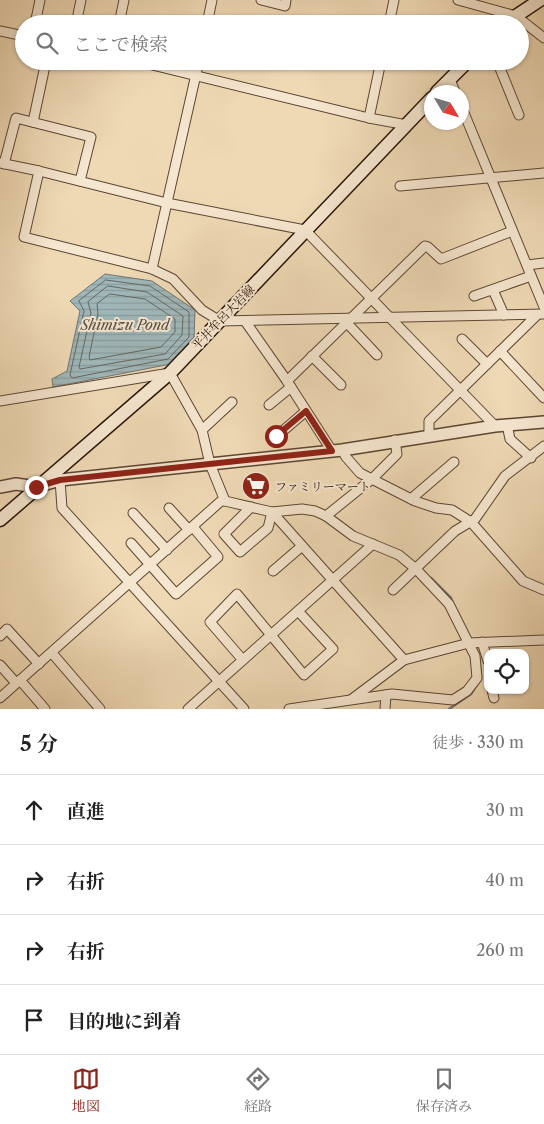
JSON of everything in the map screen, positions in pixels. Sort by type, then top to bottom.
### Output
[{"type":"main road","points":[[519,15],[540,0]]},
{"type":"main road","points":[[444,85],[459,70]]},
{"type":"main road","name":"平井牟呂大岩線","points":[[0,520],[170,373],[424,107]]},
{"type":"street","points":[[37,15],[40,0]]},
{"type":"street","points":[[78,15],[81,0]]},
{"type":"street","points":[[121,15],[124,0]]},
{"type":"street","points":[[209,15],[212,0]]},
{"type":"street","points":[[260,0],[285,6],[286,0]]},
{"type":"street","points":[[391,15],[394,0]]},
{"type":"street","points":[[458,0],[498,15]]},
{"type":"street","points":[[529,30],[544,38]]},
{"type":"street","points":[[0,31],[15,34]]},
{"type":"street","points":[[33,122],[44,70]]},
{"type":"street","points":[[172,70],[369,118],[407,125]]},
{"type":"street","points":[[152,269],[197,70]]},
{"type":"street","points":[[369,118],[379,70]]},
{"type":"street","points":[[501,70],[519,115]]},
{"type":"street","points":[[450,79],[452,85]]},
{"type":"street","points":[[80,181],[91,137],[16,118],[2,164],[39,171],[167,203],[305,230],[461,389],[501,426],[510,439],[531,458]]},
{"type":"street","points":[[469,126],[544,307]]},
{"type":"street","points":[[39,171],[24,237],[152,269],[173,279],[202,310],[220,321],[349,321],[392,318],[541,315]]},
{"type":"street","points":[[400,186],[544,173]]},
{"type":"street","points":[[269,405],[312,356],[425,246],[442,259],[512,231]]},
{"type":"street","points":[[527,266],[544,263]]},
{"type":"street","points":[[474,296],[531,276]]},
{"type":"street","points":[[493,290],[504,315]]},
{"type":"street","points":[[430,436],[429,421],[500,351],[541,315]]},
{"type":"street","points":[[245,321],[306,411],[337,450],[360,473],[411,499],[436,508],[452,510],[471,522],[523,581],[544,590]]},
{"type":"street","points":[[349,321],[377,355]]},
{"type":"street","points":[[462,340],[487,364]]},
{"type":"street","points":[[500,351],[544,398]]},
{"type":"street","points":[[312,356],[341,385]]},
{"type":"street","points":[[0,401],[170,373],[202,430],[210,464],[224,500]]},
{"type":"street","points":[[202,430],[232,402]]},
{"type":"street","points":[[276,436],[306,411]]},
{"type":"street","points":[[0,487],[16,484],[36,487],[60,480],[337,450],[395,440],[544,422]]},
{"type":"street","points":[[326,516],[372,479],[397,454],[395,440]]},
{"type":"street","points":[[393,590],[455,531],[471,522],[483,510],[505,476],[543,449]]},
{"type":"street","points":[[411,499],[454,462]]},
{"type":"street","points":[[60,480],[62,508],[244,709]]},
{"type":"street","points":[[0,698],[224,500],[272,512],[302,509],[315,511],[326,516],[353,536],[399,555],[416,569],[449,604],[484,655]]},
{"type":"street","points":[[251,507],[224,534],[240,552],[268,528],[272,512]]},
{"type":"street","points":[[131,543],[176,594],[218,557],[169,508]]},
{"type":"street","points":[[272,512],[404,660]]},
{"type":"street","points":[[133,513],[167,550]]},
{"type":"street","points":[[188,709],[242,659],[374,544]]},
{"type":"street","points":[[273,571],[302,546]]},
{"type":"street","points":[[242,659],[210,622],[237,594],[304,675],[333,649],[298,611]]},
{"type":"street","points":[[0,636],[7,630],[39,664]]},
{"type":"street","points":[[352,699],[404,660],[474,643],[544,640]]},
{"type":"street","points":[[289,709],[334,706],[352,699],[386,695],[407,695],[448,700],[459,697],[467,691],[477,678],[474,643]]},
{"type":"street","points":[[52,653],[100,709]]},
{"type":"street","points":[[0,665],[45,709]]},
{"type":"street","points":[[386,695],[386,709]]},
{"type":"water","name":"Shimizu Pond","points":[[105,274],[152,281],[195,310],[194,340],[171,364],[53,387],[52,379],[67,371],[80,311],[70,301]]},
{"type":"waterway","points":[[431,578],[451,598],[453,604]]},
{"type":"waterway","points":[[479,658],[481,675]]},
{"type":"waterway","points":[[449,709],[471,694],[480,680]]},
{"type":"place","name":"ファミリーマート","points":[[256,486]]},
{"type":"route","points":[[36,487],[60,480],[332,451],[306,411],[276,436]]}]
